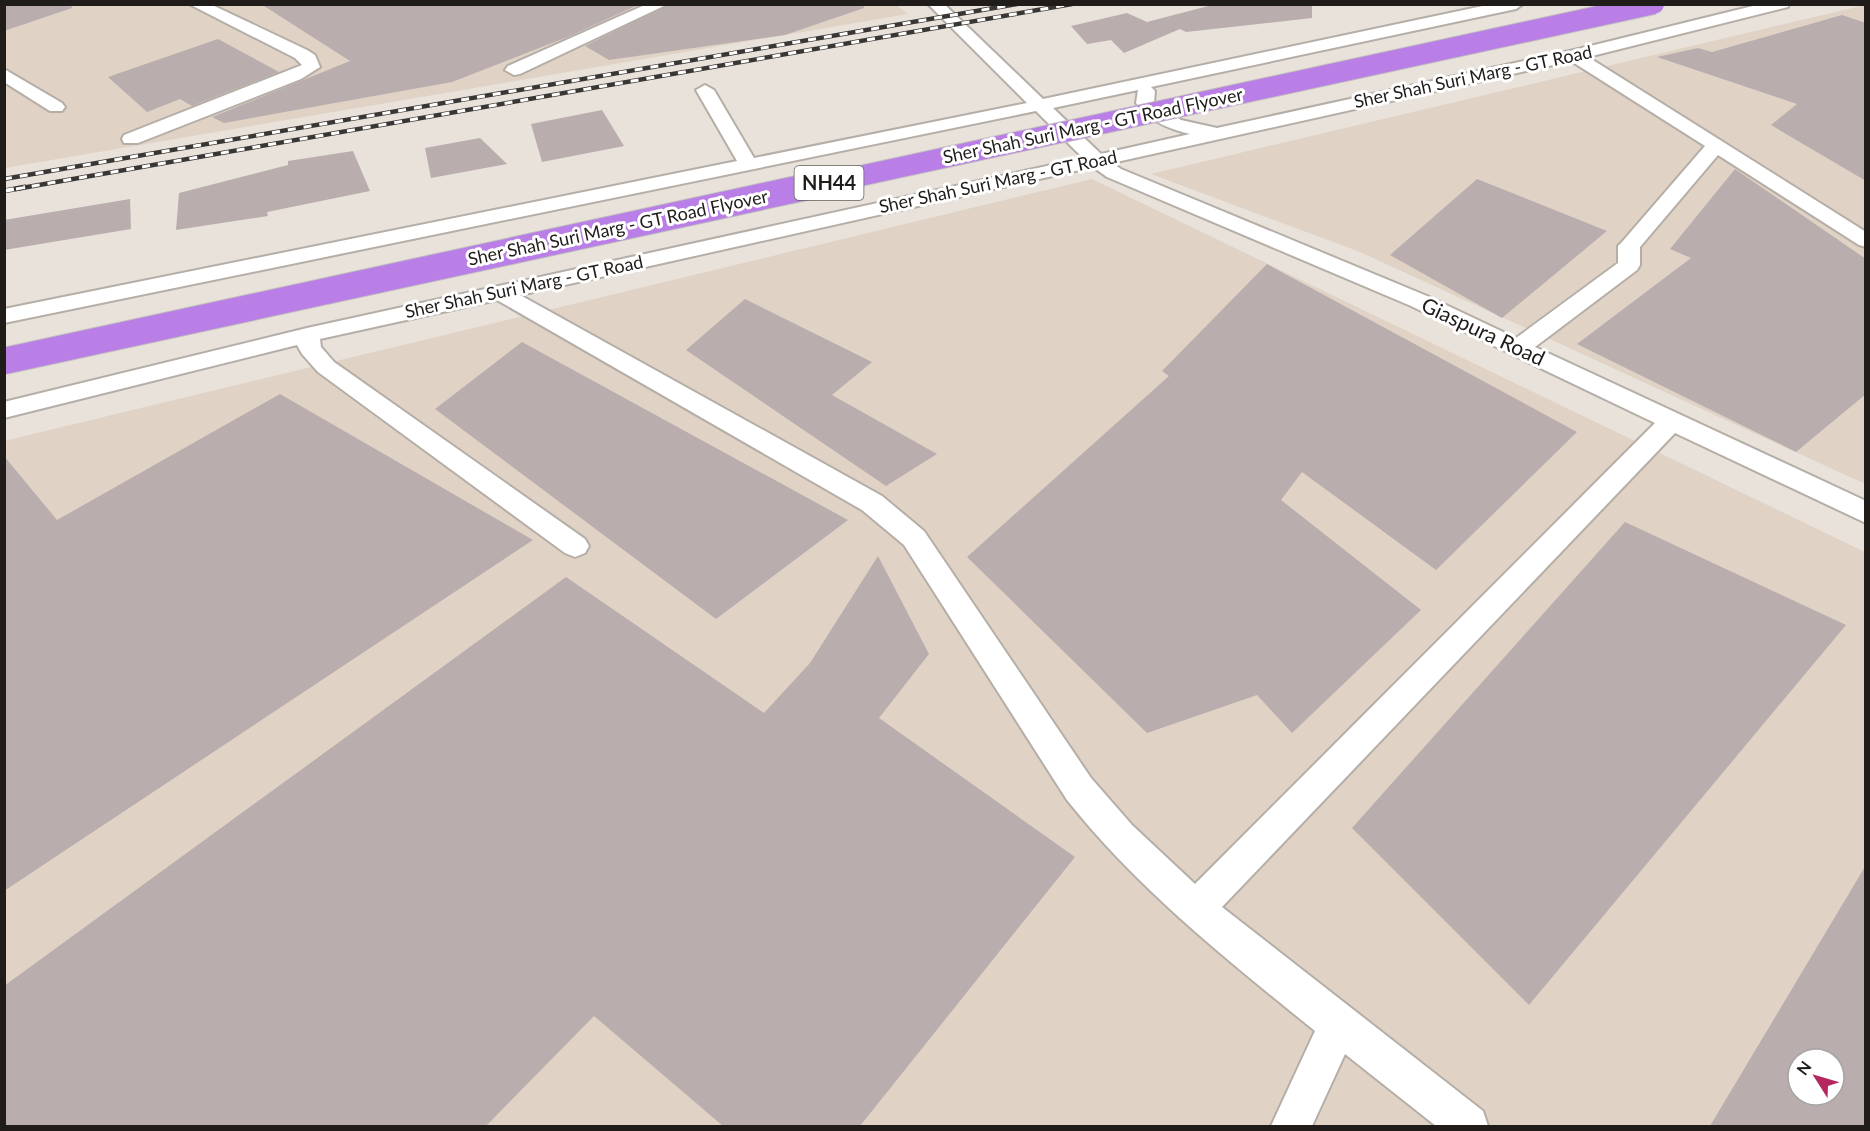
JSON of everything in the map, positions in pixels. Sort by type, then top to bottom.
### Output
[{"type":"highway","name":"Sher Shah Suri Marg - GT Road Flyover","points":[[4,339],[1585,4]]},
{"type":"highway","name":"Sher Shah Suri Marg - GT Road Flyover","points":[[4,361],[1654,4]]},
{"type":"street","points":[[131,139],[311,67],[309,59],[301,54],[196,4]]},
{"type":"street","points":[[514,70],[661,4]]},
{"type":"street","name":"Giaspura Road","points":[[935,4],[1097,161],[1114,173],[1419,301],[1866,513]]},
{"type":"street","points":[[4,316],[955,123],[1516,4]]},
{"type":"street","name":"Sher Shah Suri Marg - GT Road","points":[[9,409],[307,335],[1574,55],[1782,4]]},
{"type":"street","points":[[1574,55],[1866,241]]},
{"type":"street","points":[[4,74],[56,107]]},
{"type":"street","points":[[1156,81],[1146,91],[1145,103],[1155,114],[1174,124],[1198,130],[1224,132]]},
{"type":"street","points":[[705,90],[749,165]]},
{"type":"street","points":[[955,123],[986,138],[996,147],[1003,158],[1004,170],[1001,182]]},
{"type":"street","points":[[1518,348],[1629,265],[1629,246],[1716,145]]},
{"type":"street","points":[[499,292],[872,503],[892,518],[914,538],[1079,789],[1105,822],[1141,860],[1195,909],[1338,1025],[1468,1126]]},
{"type":"street","points":[[307,335],[310,349],[326,367],[575,546]]},
{"type":"street","points":[[4,432],[9,409]]},
{"type":"street","points":[[1195,909],[1672,421]]},
{"type":"street","points":[[1291,1126],[1338,1025]]},
{"type":"shaded area","points":[[895,4],[908,14],[5,168],[5,5]]},
{"type":"shaded area","points":[[1865,5],[1865,484],[1360,252],[1151,174]]},
{"type":"shaded area","points":[[1092,179],[1865,552],[1865,1126],[5,1126],[4,441]]},
{"type":"building","points":[[4,4],[71,4],[72,8],[4,31]]},
{"type":"building","points":[[261,4],[640,4],[570,36],[452,82],[224,123],[212,117],[350,61]]},
{"type":"building","points":[[670,4],[863,4],[864,8],[785,35],[609,60],[585,46]]},
{"type":"building","points":[[1312,4],[1312,18],[1186,32],[1180,29],[1124,53],[1111,40],[1087,44],[1071,26],[1127,13],[1147,22],[1212,5]]},
{"type":"building","points":[[1842,15],[1866,23],[1866,181],[1771,125],[1797,104],[1657,57],[1698,48],[1712,52]]},
{"type":"building","points":[[218,39],[279,72],[192,106],[180,99],[147,112],[108,77]]},
{"type":"building","points":[[602,110],[624,146],[542,162],[531,124]]},
{"type":"building","points":[[480,138],[507,164],[431,178],[425,148]]},
{"type":"building","points":[[353,151],[370,191],[267,212],[268,216],[176,230],[179,193],[288,165],[288,161]]},
{"type":"building","points":[[1735,169],[1866,259],[1866,394],[1796,452],[1577,344],[1691,258],[1670,249]]},
{"type":"building","points":[[1477,179],[1607,231],[1502,318],[1390,255]]},
{"type":"building","points":[[130,199],[131,229],[4,250],[4,220]]},
{"type":"building","points":[[1267,264],[1577,432],[1436,570],[1302,472],[1281,500],[1421,610],[1292,733],[1257,695],[1147,733],[967,557],[1169,376],[1162,371]]},
{"type":"building","points":[[745,299],[872,362],[832,395],[937,454],[886,486],[686,350]]},
{"type":"building","points":[[522,342],[848,520],[716,619],[435,409]]},
{"type":"building","points":[[280,394],[533,540],[4,891],[4,456],[57,520]]},
{"type":"building","points":[[1625,522],[1846,625],[1529,1005],[1352,828]]},
{"type":"building","points":[[878,556],[929,654],[879,718],[1075,857],[860,1126],[723,1126],[594,1016],[486,1126],[4,1126],[4,986],[566,577],[764,713],[810,663]]},
{"type":"building","points":[[1866,865],[1866,1126],[1710,1126]]},
{"type":"railway","points":[[4,179],[1017,4]]},
{"type":"railway","points":[[16,189],[1072,4]]},
{"type":"railway","points":[[4,191],[25,187]]}]
